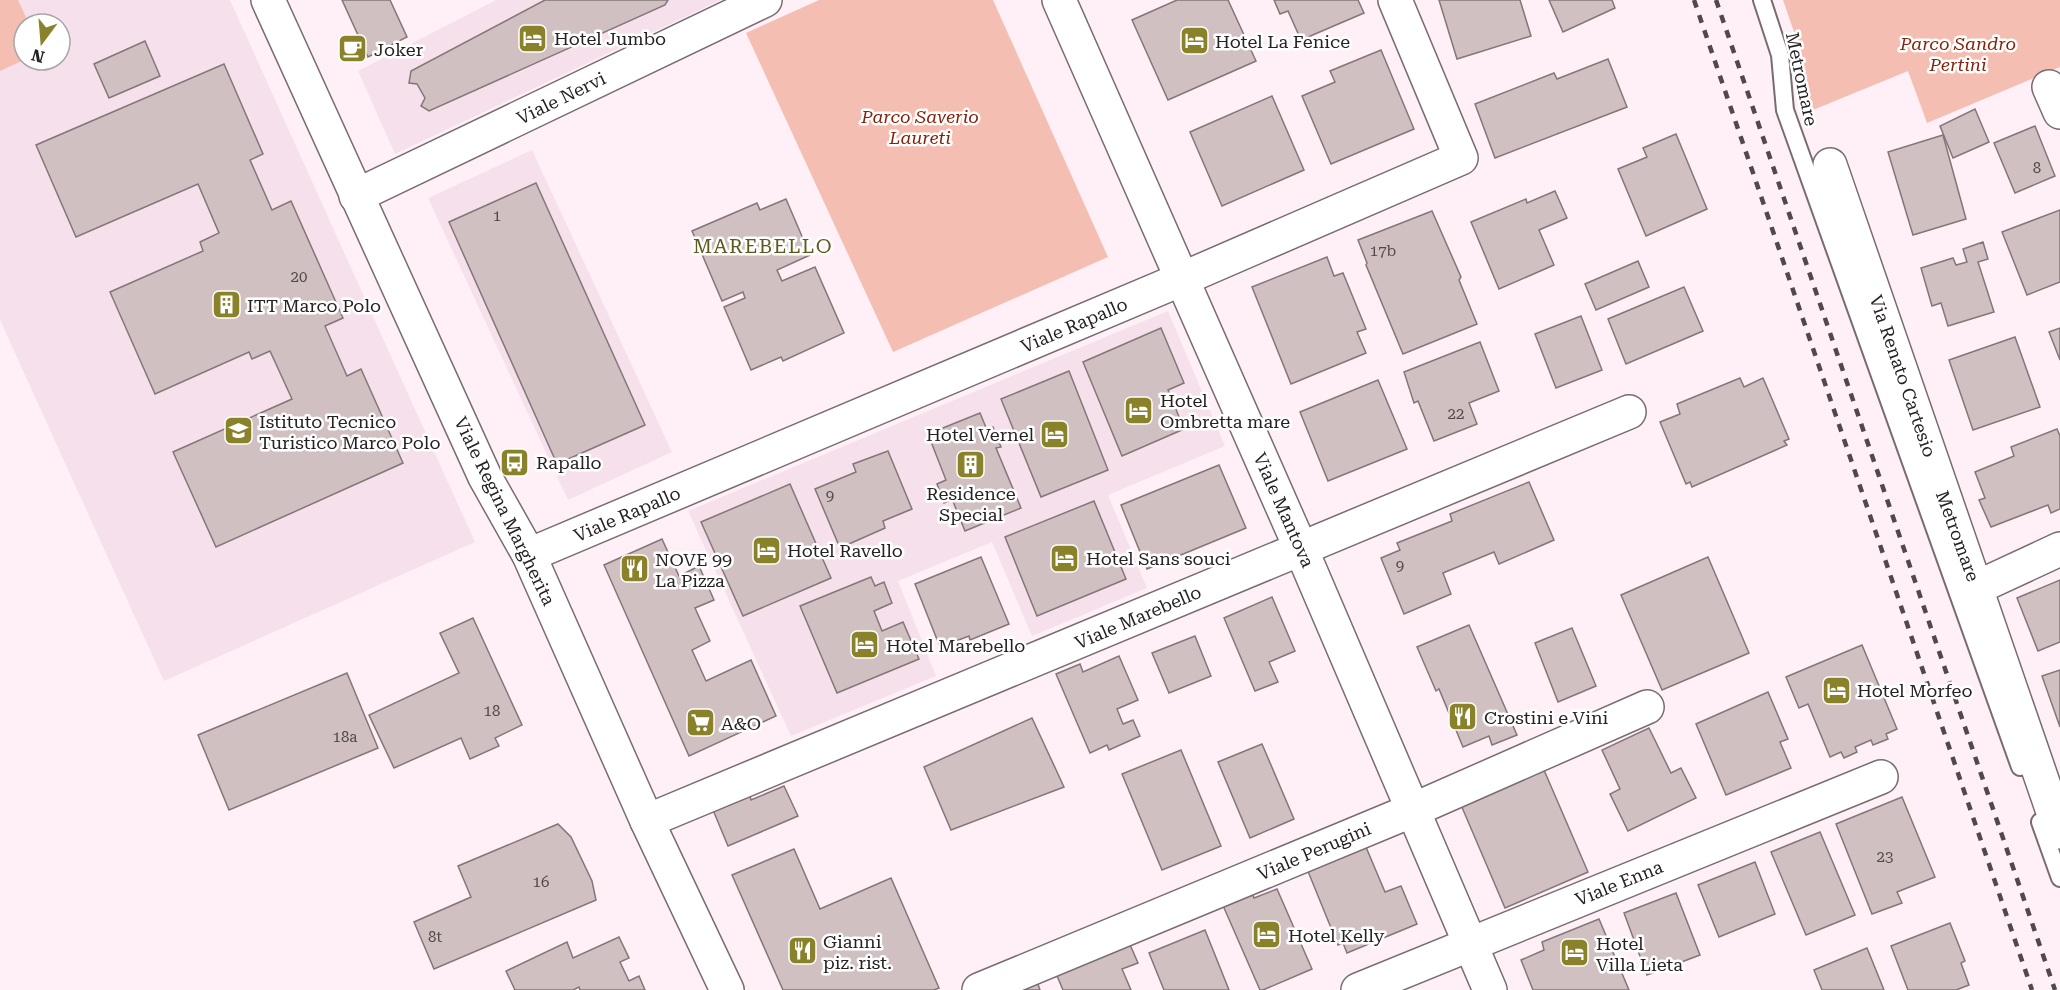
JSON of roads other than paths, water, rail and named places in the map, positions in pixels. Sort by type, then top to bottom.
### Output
[{"type":"street","name":"Viale Regina Margherita","points":[[268,0],[485,477],[529,555],[647,821],[727,990]]},
{"type":"street","name":"Viale Nervi","points":[[356,196],[765,0]]},
{"type":"street","name":"Viale Mantova","points":[[1059,0],[1301,549],[1490,990]]},
{"type":"street","name":"Viale Rapallo","points":[[529,555],[1182,279],[1461,158],[1395,0]]},
{"type":"street","name":"Via Renato Cartesio","points":[[1830,165],[2060,832]]},
{"type":"street","name":"Viale Marebello","points":[[647,821],[1629,412]]},
{"type":"street","points":[[1976,588],[2060,549]]},
{"type":"street","name":"Viale Perugini","points":[[979,990],[1413,810],[1647,707]]},
{"type":"street","name":"Viale Enna","points":[[1358,990],[1881,777]]},
{"type":"lane","name":"Metromare","points":[[1762,0],[1780,55],[1785,110],[2060,878]]},
{"type":"railway","points":[[1694,0],[2032,990]]},
{"type":"railway","points":[[1716,0],[2055,990]]},
{"type":"place","name":"Hotel Jumbo","points":[[533,38]]},
{"type":"place","name":"Hotel La Fenice","points":[[1194,41]]},
{"type":"place","name":"Joker","points":[[353,49]]},
{"type":"place","name":"ITT Marco Polo","points":[[226,305]]},
{"type":"place","name":"Hotel Ombretta mare","points":[[1139,410]]},
{"type":"place","name":"Istituto Tecnico Turistico Marco Polo","points":[[238,431]]},
{"type":"place","name":"Hotel Vernel","points":[[1055,434]]},
{"type":"place","name":"Rapallo","points":[[515,462]]},
{"type":"place","name":"Residence Special","points":[[971,464]]},
{"type":"place","name":"Hotel Ravello","points":[[766,550]]},
{"type":"place","name":"Hotel Sans souci","points":[[1065,558]]},
{"type":"place","name":"NOVE 99 La Pizza","points":[[634,569]]},
{"type":"place","name":"Hotel Marebello","points":[[865,645]]},
{"type":"place","name":"Hotel Morfeo","points":[[1836,690]]},
{"type":"place","name":"Crostini e Vini","points":[[1463,717]]},
{"type":"place","name":"A&O","points":[[700,723]]},
{"type":"place","name":"Hotel Kelly","points":[[1267,935]]},
{"type":"place","name":"Gianni piz. rist.","points":[[802,951]]},
{"type":"place","name":"Hotel Villa Lieta","points":[[1575,953]]},
{"type":"district","name":"MAREBELLO","points":[[763,246]]},
{"type":"park label","name":"Parco Sandro Pertini","points":[[1958,53]]},
{"type":"park label","name":"Parco Saverio Laureti","points":[[920,126]]}]
